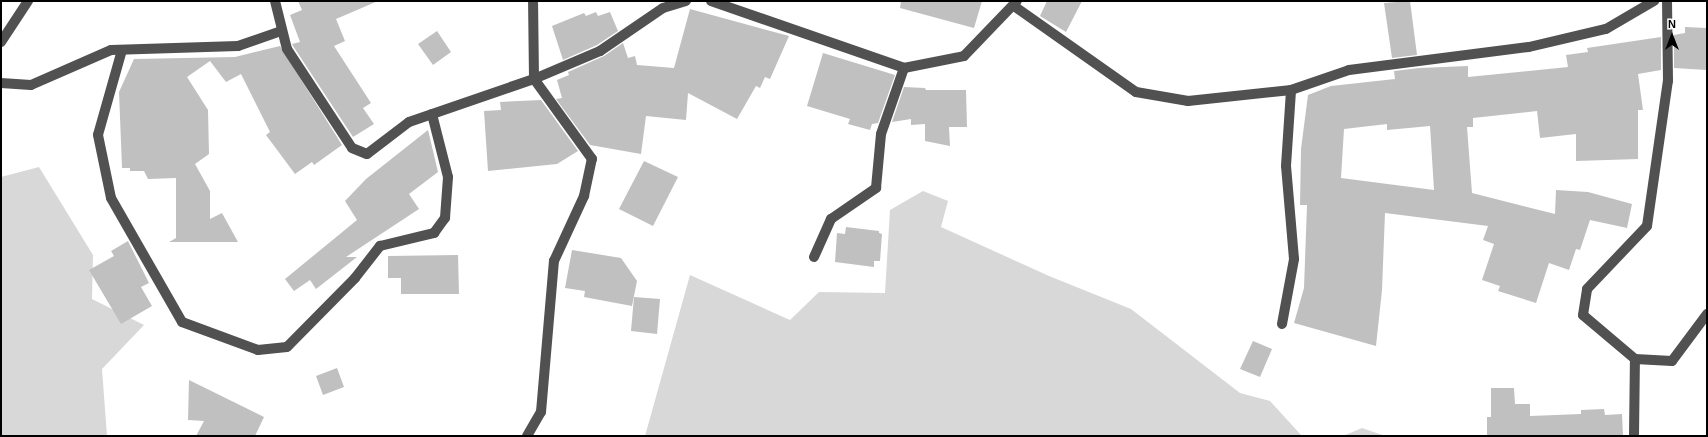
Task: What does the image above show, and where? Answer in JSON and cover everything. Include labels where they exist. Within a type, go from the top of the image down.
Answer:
[{"type":"street","points":[[1,42],[28,1]]},
{"type":"street","points":[[275,1],[281,30],[287,49],[352,148],[367,154],[409,122],[534,79],[600,51],[662,8],[686,1]]},
{"type":"street","points":[[527,436],[541,412],[554,260],[584,196],[592,159],[534,79],[533,1]]},
{"type":"street","points":[[711,1],[904,68],[964,56],[1016,4],[1136,92],[1188,101],[1292,90],[1349,70],[1529,47],[1606,29],[1654,1]]},
{"type":"street","points":[[1667,1],[1668,81],[1647,226],[1587,289],[1583,315],[1634,358],[1672,361],[1707,314]]},
{"type":"street","points":[[1,83],[31,85],[111,50],[238,46],[281,30]]},
{"type":"street","points":[[122,50],[98,135],[110,198],[182,322],[258,350],[287,347],[355,278],[380,246],[434,233],[445,218],[448,177],[432,114]]},
{"type":"street","points":[[814,257],[831,219],[876,188],[881,134],[904,68]]},
{"type":"street","points":[[1282,324],[1294,259],[1286,166],[1292,90]]},
{"type":"street","points":[[1634,358],[1634,436]]},
{"type":"shaded area","points":[[39,167],[93,255],[92,299],[144,325],[102,369],[107,436],[1,436],[1,177]]},
{"type":"shaded area","points":[[923,191],[948,201],[941,227],[1049,276],[1131,309],[1240,393],[1270,401],[1302,436],[645,436],[690,275],[790,320],[819,292],[885,293],[890,210]]},
{"type":"shaded area","points":[[1362,428],[1385,436],[1343,436]]},
{"type":"building","points":[[298,1],[378,1],[336,19],[345,41],[334,46],[371,103],[363,108],[374,124],[353,137],[292,44],[300,42],[290,15],[302,10]]},
{"type":"building","points":[[901,1],[982,1],[974,28],[900,8]]},
{"type":"building","points":[[1047,1],[1082,1],[1066,32],[1040,16]]},
{"type":"building","points":[[1410,1],[1417,55],[1392,58],[1384,3]]},
{"type":"building","points":[[690,9],[789,36],[770,79],[765,77],[760,88],[756,86],[737,119],[688,93],[686,120],[646,116],[641,154],[590,145],[556,99],[562,98],[557,80],[569,75],[568,72],[604,56],[623,43],[628,58],[635,56],[637,65],[674,68]]},
{"type":"building","points":[[596,12],[598,16],[610,12],[618,31],[597,45],[563,60],[552,26],[584,13],[586,16]]},
{"type":"building","points":[[1685,27],[1707,28],[1707,70],[1674,68],[1674,35],[1685,33]]},
{"type":"building","points":[[437,31],[451,52],[433,65],[418,44]]},
{"type":"building","points":[[1661,37],[1661,70],[1638,74],[1643,110],[1638,110],[1638,159],[1576,161],[1576,134],[1540,138],[1537,111],[1473,118],[1473,127],[1467,127],[1472,193],[1555,214],[1556,190],[1588,192],[1632,204],[1627,228],[1590,220],[1580,250],[1576,249],[1569,270],[1549,263],[1536,303],[1498,291],[1500,286],[1482,280],[1494,244],[1483,240],[1488,226],[1385,213],[1382,290],[1376,346],[1294,323],[1304,288],[1307,205],[1300,205],[1301,149],[1308,95],[1331,86],[1395,79],[1394,71],[1419,68],[1468,66],[1468,77],[1568,67],[1566,55],[1588,52],[1587,48]],"holes":[[[1387,124],[1387,130],[1430,126],[1434,190],[1341,178],[1344,129]]]},
{"type":"building","points":[[280,46],[342,145],[314,165],[312,162],[295,174],[266,135],[270,132],[241,74],[226,82],[210,61],[187,77],[208,110],[209,154],[195,164],[210,191],[210,219],[222,213],[238,242],[169,242],[176,238],[176,178],[148,179],[144,171],[130,171],[130,168],[122,168],[119,92],[134,59],[235,57]]},
{"type":"building","points":[[823,53],[895,75],[878,123],[872,124],[870,130],[848,124],[850,119],[807,106]]},
{"type":"building","points":[[904,87],[925,88],[926,90],[966,90],[967,127],[949,127],[950,146],[925,141],[925,124],[911,125],[911,119],[892,122]]},
{"type":"building","points":[[541,100],[578,151],[557,164],[488,171],[484,111],[501,110],[500,102]]},
{"type":"building","points":[[428,130],[438,172],[409,194],[419,209],[346,257],[357,257],[316,289],[310,280],[294,291],[285,279],[357,220],[345,201],[366,179]]},
{"type":"building","points":[[644,161],[678,177],[653,226],[619,209]]},
{"type":"building","points":[[846,227],[879,231],[879,233],[882,234],[880,261],[874,261],[874,267],[835,262],[837,233],[845,234]]},
{"type":"building","points":[[128,241],[149,283],[141,287],[152,306],[121,324],[89,270],[114,256],[111,251]]},
{"type":"building","points":[[572,250],[621,258],[637,281],[632,306],[584,297],[585,291],[565,288]]},
{"type":"building","points":[[458,255],[459,294],[401,294],[401,278],[388,278],[388,256]]},
{"type":"building","points":[[634,297],[660,299],[657,334],[631,331]]},
{"type":"building","points":[[1253,341],[1272,349],[1260,377],[1240,369]]},
{"type":"building","points":[[337,368],[344,387],[323,395],[316,376]]},
{"type":"building","points":[[189,380],[264,417],[255,436],[196,436],[204,421],[188,420]]},
{"type":"building","points":[[1491,388],[1514,388],[1515,404],[1530,404],[1530,416],[1581,414],[1581,410],[1604,409],[1605,415],[1622,414],[1623,436],[1487,436],[1487,417],[1491,417]]}]
